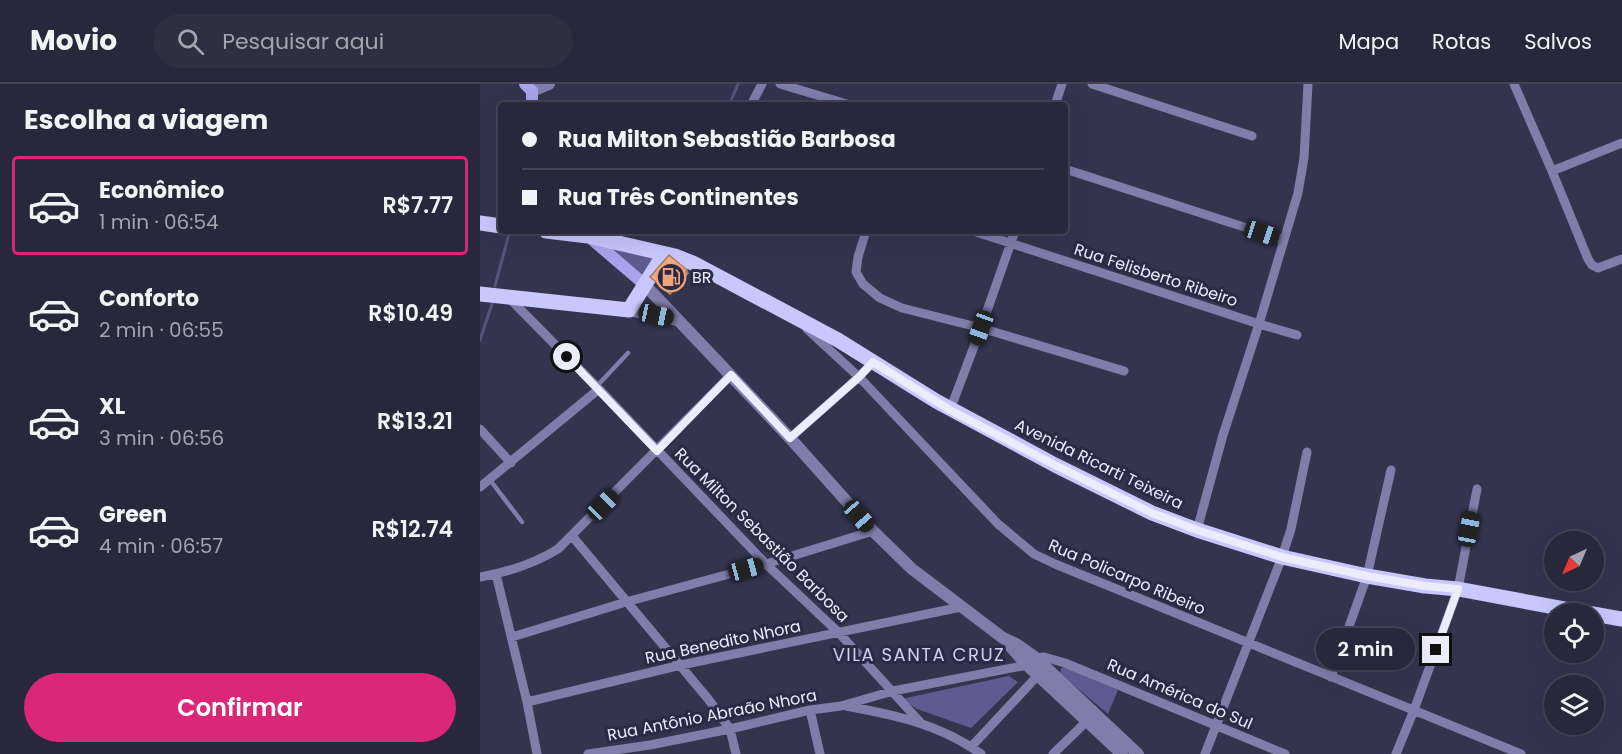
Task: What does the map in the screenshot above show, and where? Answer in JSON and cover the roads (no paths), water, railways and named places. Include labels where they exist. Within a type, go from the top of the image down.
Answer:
[{"type":"main road","points":[[480,223],[498,226]]},
{"type":"main road","points":[[586,234],[644,284]]},
{"type":"main road","name":"Avenida Ricarti Teixeira","points":[[589,234],[675,256],[695,264],[838,340],[950,410],[1152,513],[1282,557],[1367,576],[1458,589],[1544,605]]},
{"type":"main road","points":[[480,294],[629,310],[664,254]]},
{"type":"main road","name":"Avenida Ricarti Teixeira","points":[[1604,616],[1622,619]]},
{"type":"street","points":[[529,88],[549,84]]},
{"type":"street","points":[[753,102],[762,84]]},
{"type":"street","points":[[780,84],[840,102]]},
{"type":"street","points":[[1056,102],[1062,84]]},
{"type":"street","points":[[1092,84],[1252,136]]},
{"type":"street","points":[[1197,530],[1223,435],[1259,324],[1302,176],[1308,84]]},
{"type":"street","points":[[1514,84],[1588,259],[1598,268],[1622,259]]},
{"type":"street","points":[[1552,171],[1622,143]]},
{"type":"street","points":[[1068,170],[1284,240]]},
{"type":"street","points":[[865,234],[856,272],[863,284],[880,298],[902,308],[981,328],[1124,371]]},
{"type":"street","name":"Rua Felisberto Ribeiro","points":[[982,234],[1297,335]]},
{"type":"street","points":[[950,410],[1014,234]]},
{"type":"street","points":[[644,284],[790,438],[873,531],[912,569],[1003,638],[1138,754]]},
{"type":"street","name":"Rua Milton Sebastião Barbosa","points":[[508,297],[766,564],[839,633],[920,722]]},
{"type":"street","points":[[629,310],[678,320]]},
{"type":"street","name":"Rua Policarpo Ribeiro","points":[[794,317],[859,377],[998,524],[1034,554],[1521,754]]},
{"type":"street","points":[[790,438],[873,362]]},
{"type":"street","points":[[480,577],[539,561],[558,549],[731,375]]},
{"type":"street","points":[[480,487],[598,388]]},
{"type":"street","points":[[480,429],[511,463]]},
{"type":"street","points":[[1205,754],[1282,557],[1291,529],[1307,452]]},
{"type":"street","points":[[1331,677],[1367,576],[1391,470]]},
{"type":"street","points":[[1396,754],[1458,589],[1477,489]]},
{"type":"street","points":[[512,637],[873,531]]},
{"type":"street","points":[[572,536],[710,700],[730,729],[736,754]]},
{"type":"street","points":[[496,574],[537,754]]},
{"type":"street","name":"Rua Benedito Nhora","points":[[527,702],[681,665],[961,607]]},
{"type":"street","name":"Rua América do Sul","points":[[1031,662],[1044,657],[1065,663],[1284,754]]},
{"type":"street","points":[[842,706],[893,692],[1031,662]]},
{"type":"street","points":[[971,747],[1042,671],[1065,663]]},
{"type":"street","points":[[1042,671],[1087,721],[1122,754]]},
{"type":"street","points":[[842,706],[920,722],[944,732],[981,754]]},
{"type":"street","name":"Rua Antônio Abraão Nhora","points":[[588,754],[638,747],[810,710],[842,706]]},
{"type":"street","points":[[810,710],[820,754]]},
{"type":"street","points":[[1053,754],[1087,721]]},
{"type":"lane","points":[[598,388],[628,353]]},
{"type":"lane","points":[[490,480],[522,522]]},
{"type":"waterway","points":[[730,102],[738,84]]},
{"type":"waterway","points":[[495,286],[509,234]]},
{"type":"waterway","points":[[480,340],[492,304]]},
{"type":"place","name":"BR","points":[[671,277]]},
{"type":"district","name":"VILA SANTA CRUZ","points":[[919,654]]}]
